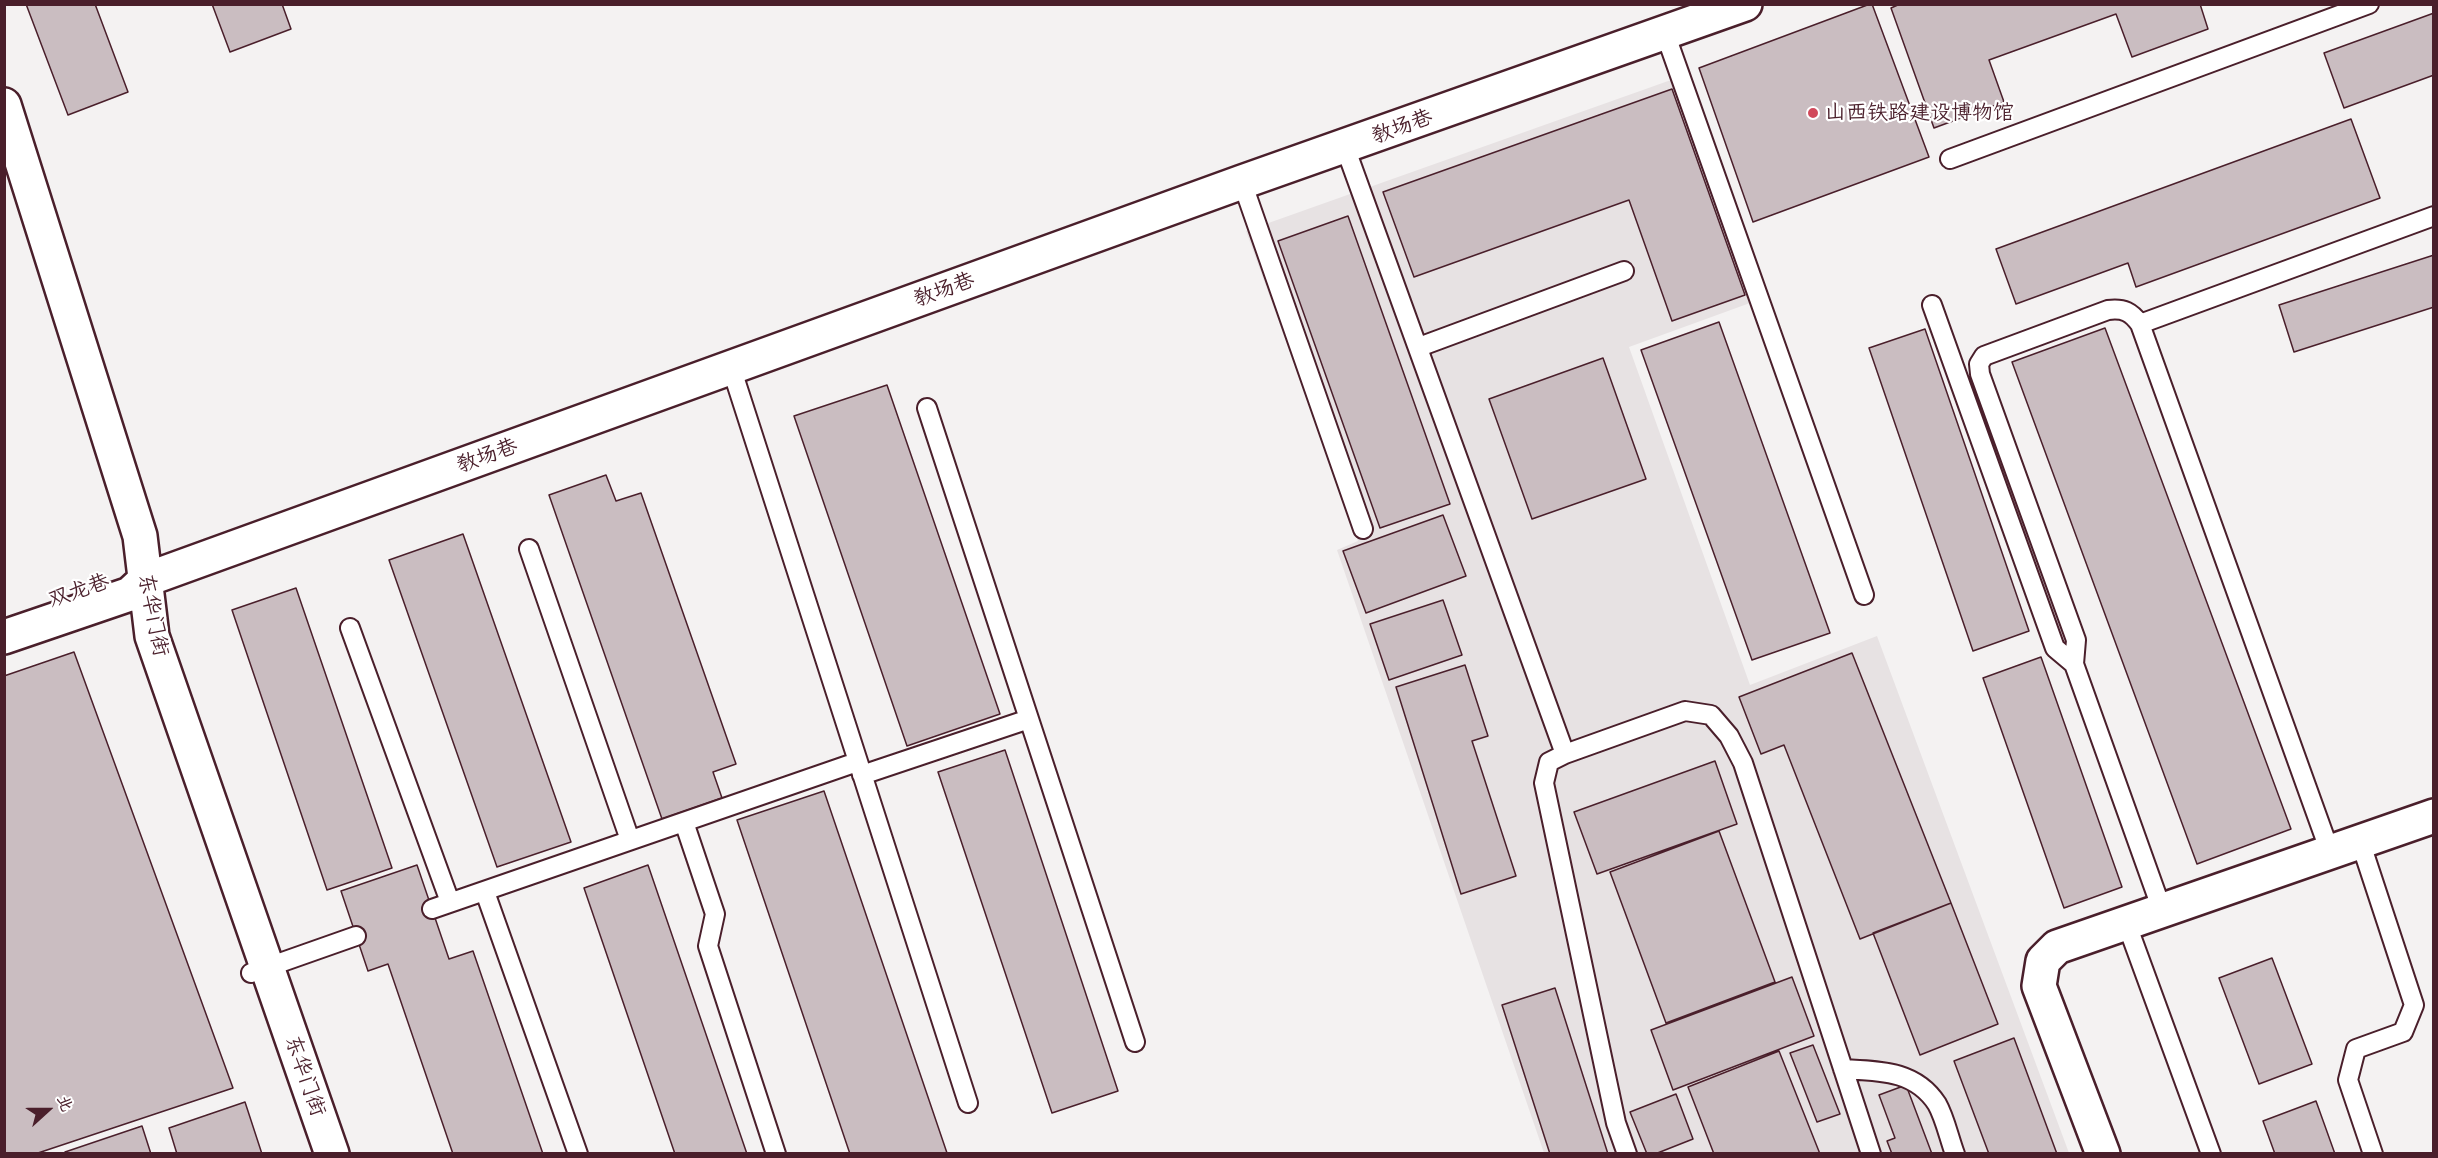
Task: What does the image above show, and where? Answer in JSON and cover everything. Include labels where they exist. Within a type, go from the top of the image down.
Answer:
[{"type":"street","name":"教场巷","points":[[134,583],[1242,182],[1745,4]]},
{"type":"street","name":"东华门街","points":[[4,105],[140,536],[134,583]]},
{"type":"street","name":"东华门街","points":[[4,163],[125,538],[134,583],[259,970],[314,1154]]},
{"type":"street","name":"双龙巷","points":[[4,616],[134,583]]},
{"type":"street","name":"双龙巷","points":[[4,637],[134,583]]},
{"type":"street","points":[[2103,1154],[2040,986],[2043,961],[2057,947],[2433,816]]},
{"type":"street","name":"东华门街","points":[[259,970],[332,1154]]},
{"type":"lane","points":[[1950,159],[2369,4]]},
{"type":"lane","points":[[1665,33],[1864,595]]},
{"type":"lane","points":[[1345,147],[1565,754]]},
{"type":"lane","points":[[1242,182],[1363,529]]},
{"type":"lane","points":[[2140,324],[2433,216]]},
{"type":"lane","points":[[1419,347],[1624,272]]},
{"type":"lane","points":[[1932,305],[2055,648],[2074,664]]},
{"type":"lane","points":[[2162,910],[2074,664],[2076,640],[1980,374],[1979,364],[1984,356],[2108,309],[2119,308],[2131,313],[2140,324],[2345,847],[2414,1005],[2403,1032],[2356,1049],[2348,1080],[2373,1154]]},
{"type":"lane","points":[[730,367],[968,1103]]},
{"type":"lane","points":[[927,408],[1135,1042]]},
{"type":"lane","points":[[529,549],[630,840]]},
{"type":"lane","points":[[350,628],[450,902]]},
{"type":"lane","points":[[1627,1154],[1616,1123],[1544,783],[1549,762],[1565,754],[1685,711],[1711,716],[1729,736],[1743,764],[1872,1154]]},
{"type":"lane","points":[[432,909],[684,822],[1029,719]]},
{"type":"lane","points":[[684,822],[715,914],[708,946],[776,1154]]},
{"type":"lane","points":[[485,892],[578,1154]]},
{"type":"lane","points":[[2126,922],[2211,1154]]},
{"type":"lane","points":[[259,970],[356,936]]},
{"type":"lane","points":[[1844,1069],[1889,1071],[1915,1081],[1937,1104],[1955,1154]]},
{"type":"shaded area","points":[[1671,80],[1750,303],[1629,347],[1750,685],[1877,636],[2069,1153],[1544,1153],[1337,550],[1358,541],[1246,231]]},
{"type":"building","points":[[26,4],[95,4],[128,92],[68,115]]},
{"type":"building","points":[[212,4],[282,4],[291,29],[230,52]]},
{"type":"building","name":"山西铁路建设博物馆","points":[[1872,4],[1929,157],[1753,222],[1699,68]]},
{"type":"building","points":[[1900,4],[2200,4],[2208,29],[2132,57],[2116,14],[1989,60],[2004,102],[1934,128],[1891,8]]},
{"type":"building","points":[[2434,13],[2434,75],[2344,108],[2324,53]]},
{"type":"building","points":[[1672,89],[1745,295],[1672,321],[1629,200],[1414,277],[1383,192]]},
{"type":"building","points":[[2351,119],[2380,198],[2136,287],[2128,263],[2016,304],[1996,249]]},
{"type":"building","points":[[1348,216],[1450,504],[1380,528],[1278,241]]},
{"type":"building","points":[[2434,255],[2434,307],[2294,352],[2279,305]]},
{"type":"building","points":[[1719,322],[1830,633],[1752,660],[1641,350]]},
{"type":"building","points":[[2105,328],[2291,829],[2197,864],[2012,362]]},
{"type":"building","points":[[1925,329],[2029,631],[1973,651],[1869,348]]},
{"type":"building","points":[[1603,358],[1646,479],[1532,519],[1489,399]]},
{"type":"building","points":[[887,385],[1000,714],[907,746],[794,416]]},
{"type":"building","points":[[606,475],[616,501],[641,493],[736,764],[713,772],[722,798],[662,819],[549,495]]},
{"type":"building","points":[[1443,515],[1466,576],[1366,613],[1343,551]]},
{"type":"building","points":[[463,534],[571,842],[497,867],[389,560]]},
{"type":"building","points":[[296,588],[392,868],[327,890],[232,610]]},
{"type":"building","points":[[1443,600],[1462,655],[1389,680],[1370,624]]},
{"type":"building","points":[[74,652],[233,1088],[35,1154],[4,1154],[4,676]]},
{"type":"building","points":[[1852,653],[1951,903],[1860,939],[1784,745],[1761,754],[1739,697]]},
{"type":"building","points":[[2041,657],[2122,887],[2064,908],[1983,678]]},
{"type":"building","points":[[1465,665],[1488,736],[1472,741],[1516,876],[1461,894],[1396,687]]},
{"type":"building","points":[[1005,750],[1118,1091],[1052,1113],[938,772]]},
{"type":"building","points":[[1715,761],[1737,824],[1597,874],[1574,812]]},
{"type":"building","points":[[824,791],[947,1153],[945,1154],[850,1154],[737,820]]},
{"type":"building","points":[[1719,831],[1775,982],[1666,1023],[1610,872]]},
{"type":"building","points":[[417,865],[449,959],[473,951],[543,1154],[453,1154],[388,964],[368,971],[341,891]]},
{"type":"building","points":[[648,865],[747,1154],[675,1154],[584,888]]},
{"type":"building","points":[[1951,903],[1998,1024],[1920,1055],[1873,933]]},
{"type":"building","points":[[2272,958],[2312,1064],[2259,1084],[2219,978]]},
{"type":"building","points":[[1792,977],[1814,1036],[1673,1090],[1651,1030]]},
{"type":"building","points":[[1555,988],[1608,1154],[1550,1154],[1502,1005]]},
{"type":"building","points":[[2014,1038],[2057,1154],[1989,1154],[1954,1061]]},
{"type":"building","points":[[1813,1045],[1840,1114],[1817,1122],[1790,1053]]},
{"type":"building","points":[[1779,1051],[1820,1154],[1714,1154],[1688,1087]]},
{"type":"building","points":[[1906,1085],[1932,1154],[1892,1154],[1887,1141],[1895,1138],[1879,1095]]},
{"type":"building","points":[[1676,1094],[1693,1139],[1655,1154],[1647,1154],[1630,1112]]},
{"type":"building","points":[[2316,1101],[2335,1154],[2275,1154],[2263,1121]]},
{"type":"building","points":[[245,1102],[262,1154],[177,1154],[169,1128]]},
{"type":"building","points":[[142,1126],[151,1154],[65,1154],[65,1152]]},
{"type":"place","name":"山西铁路建设博物馆","points":[[1813,113]]}]
